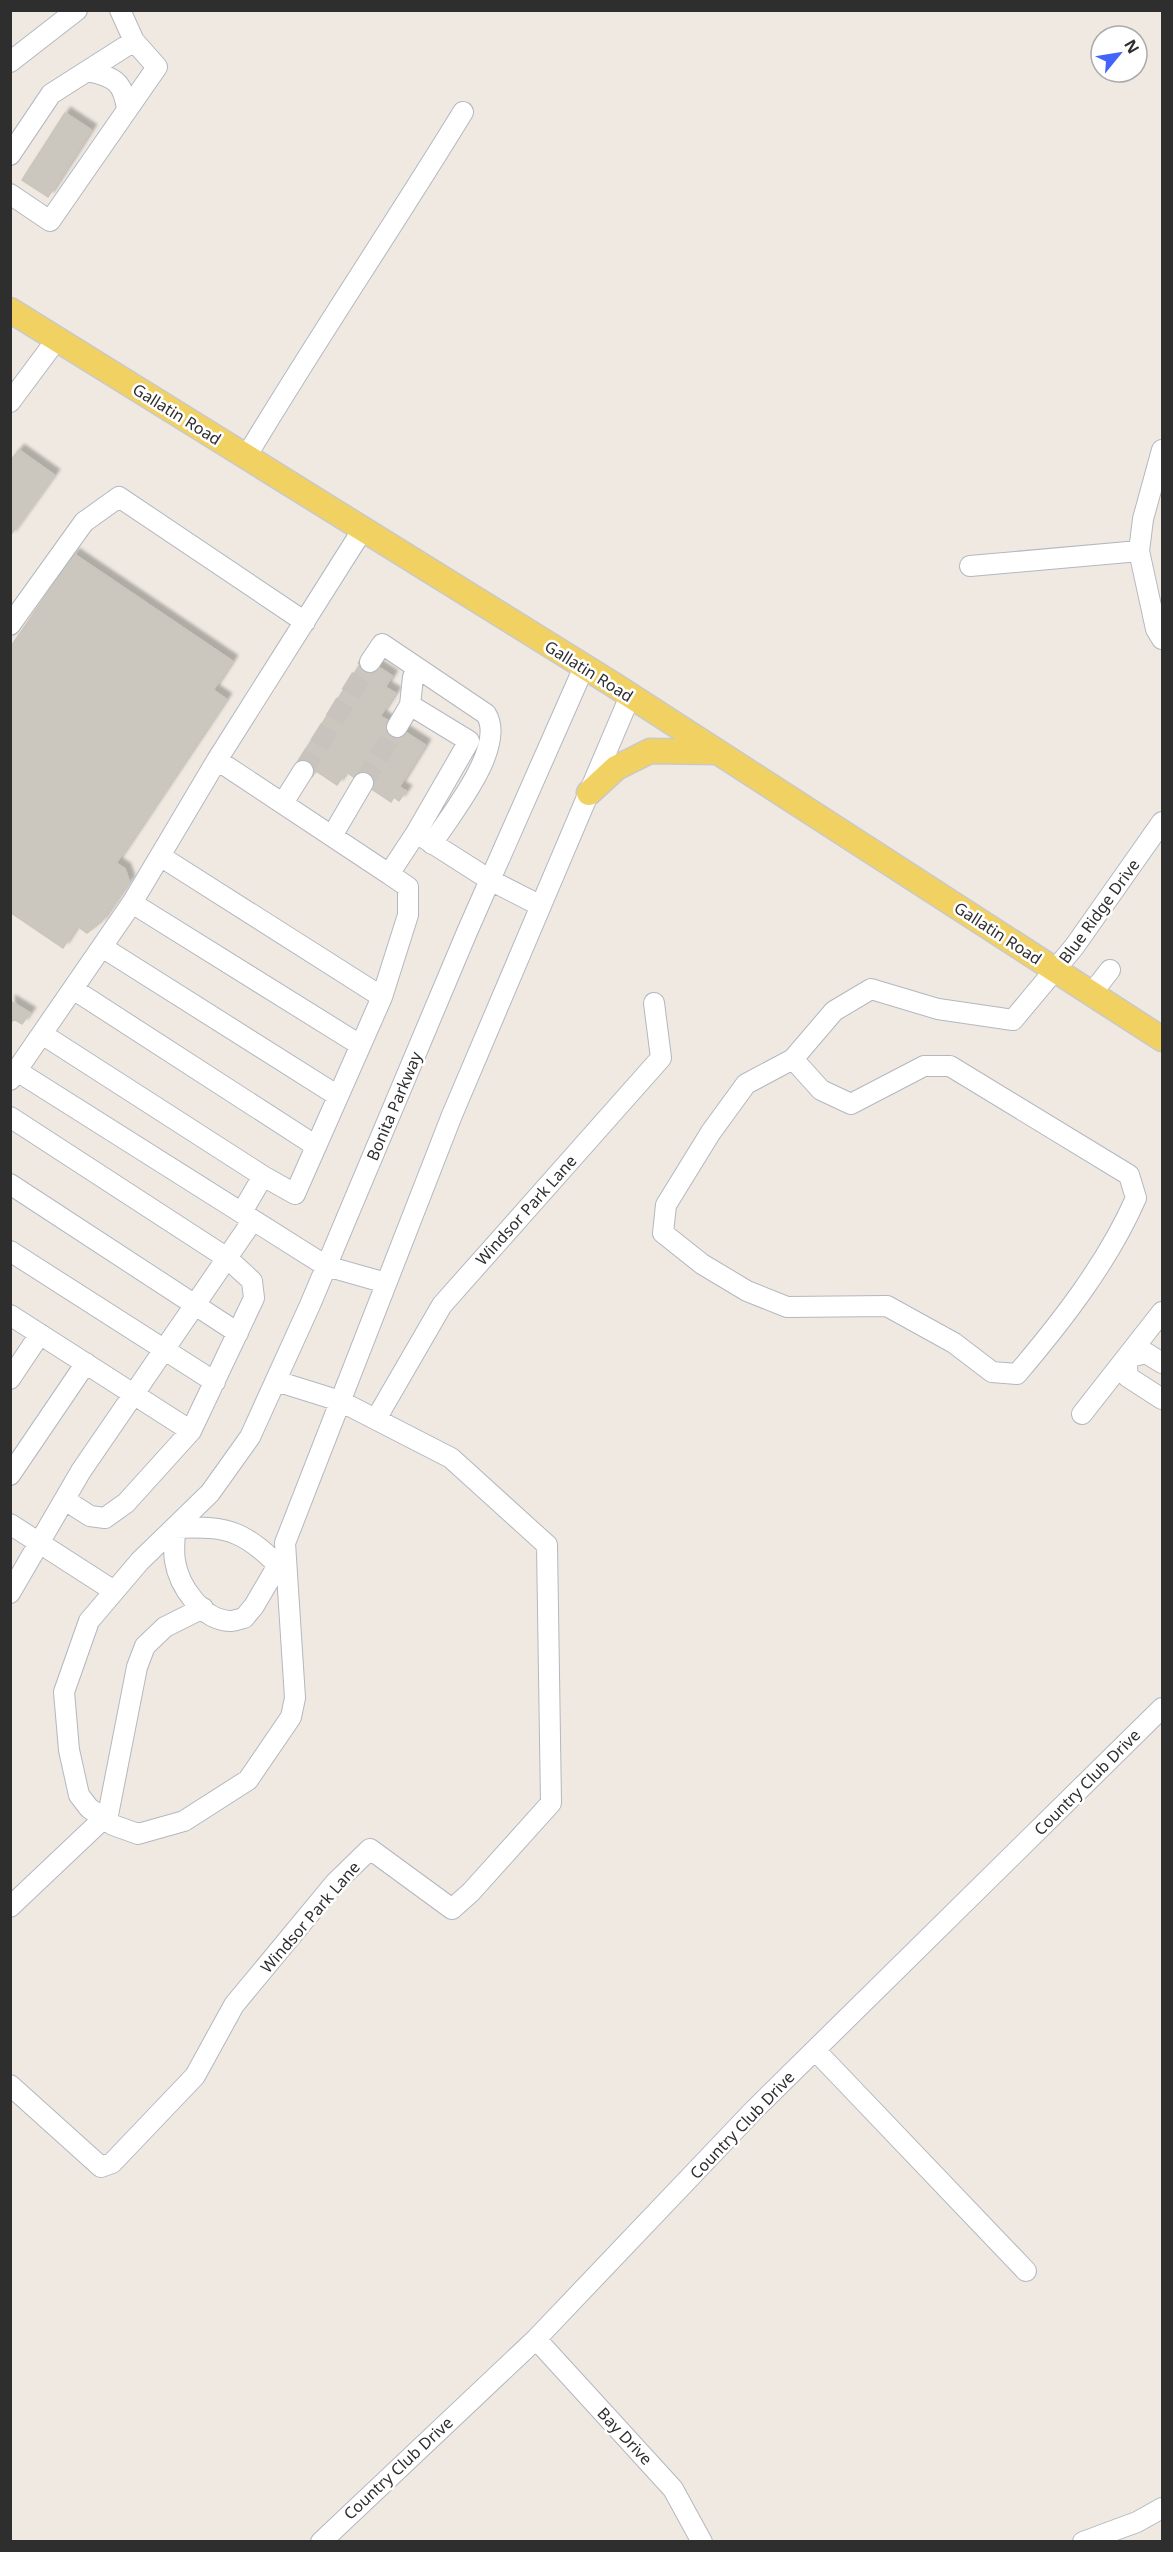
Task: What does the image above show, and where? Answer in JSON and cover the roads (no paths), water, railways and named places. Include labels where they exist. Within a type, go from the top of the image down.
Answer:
[{"type":"main road","name":"Gallatin Road","points":[[10,310],[630,696],[1162,1039]]},
{"type":"main road","points":[[589,793],[616,768],[650,751],[716,752]]},
{"type":"street","points":[[10,62],[77,10]]},
{"type":"street","points":[[10,194],[50,221],[157,67],[134,41],[120,10]]},
{"type":"street","points":[[10,155],[51,94],[134,41]]},
{"type":"street","points":[[88,72],[109,76],[124,90],[127,109]]},
{"type":"street","points":[[246,457],[333,315],[390,231],[463,112]]},
{"type":"street","points":[[10,402],[57,339]]},
{"type":"street","points":[[1162,450],[1143,519],[1139,551],[1156,628],[1162,639]]},
{"type":"street","points":[[10,625],[84,522],[119,497],[305,622]]},
{"type":"street","points":[[363,529],[218,760],[132,903],[14,1075],[327,1266],[386,1283]]},
{"type":"street","points":[[970,566],[1139,551]]},
{"type":"street","points":[[370,662],[382,644],[411,670],[486,714],[492,732],[484,762],[424,838],[389,874]]},
{"type":"street","name":"Bonita Parkway","points":[[584,667],[490,880],[327,1266],[250,1437],[210,1493],[140,1561],[88,1621],[64,1692],[69,1750],[79,1795],[89,1808],[105,1819],[138,1834],[184,1821],[248,1780],[291,1717],[295,1698],[282,1569],[285,1543],[452,1115],[630,696]]},
{"type":"street","points":[[397,727],[410,705],[411,670]]},
{"type":"street","points":[[410,705],[470,741],[424,838]]},
{"type":"street","points":[[42,1034],[263,1176],[295,1194],[382,997],[408,915],[408,887],[218,760]]},
{"type":"street","points":[[283,803],[303,771]]},
{"type":"street","points":[[332,836],[363,783]]},
{"type":"street","name":"Blue Ridge Drive","points":[[794,1059],[834,1011],[871,989],[938,1009],[1013,1020],[1056,970],[1162,822]]},
{"type":"street","points":[[424,838],[490,880],[541,906]]},
{"type":"street","points":[[160,856],[382,997]]},
{"type":"street","points":[[132,903],[360,1046]]},
{"type":"street","points":[[102,947],[338,1096]]},
{"type":"street","points":[[1092,993],[1110,970]]},
{"type":"street","points":[[73,989],[316,1146]]},
{"type":"street","name":"Windsor Park Lane","points":[[376,1419],[442,1305],[661,1058],[654,1003]]},
{"type":"street","points":[[794,1059],[821,1089],[851,1104],[924,1066],[950,1066],[1129,1175],[1137,1198],[1121,1233],[1045,1341],[1017,1374],[992,1372],[954,1343],[887,1306],[787,1307],[747,1291],[702,1264],[663,1233],[666,1205],[711,1132],[746,1084],[794,1059]]},
{"type":"street","points":[[10,1117],[227,1258],[252,1281],[254,1298],[192,1431],[126,1503],[105,1518],[90,1516],[65,1500]]},
{"type":"street","points":[[10,1593],[81,1471],[227,1258],[263,1176]]},
{"type":"street","points":[[10,1184],[238,1333]]},
{"type":"street","points":[[10,1251],[215,1382]]},
{"type":"street","points":[[1082,1414],[1162,1312]]},
{"type":"street","points":[[10,1315],[192,1431]]},
{"type":"street","points":[[10,1379],[40,1334]]},
{"type":"street","points":[[1126,1358],[1146,1353],[1162,1363]]},
{"type":"street","points":[[1126,1358],[1128,1377],[1162,1399]]},
{"type":"street","points":[[10,1475],[86,1363]]},
{"type":"street","name":"Windsor Park Lane","points":[[10,2085],[101,2167],[112,2163],[195,2076],[234,2005],[335,1883],[370,1849],[452,1910],[551,1803],[547,1545],[451,1458],[340,1401],[276,1381]]},
{"type":"street","points":[[10,1524],[114,1592]]},
{"type":"street","points":[[208,1526],[236,1533],[259,1546],[282,1569],[244,1618],[228,1621],[208,1613],[190,1597],[180,1579],[175,1561],[175,1527],[208,1526]]},
{"type":"street","points":[[13,1899],[105,1819],[137,1667],[145,1646],[165,1627],[203,1608]]},
{"type":"street","name":"Country Club Drive","points":[[321,2541],[536,2339],[755,2109],[1162,1707]]},
{"type":"street","points":[[815,2050],[1026,2271]]},
{"type":"street","name":"Bay Drive","points":[[536,2339],[673,2489],[702,2541]]},
{"type":"street","points":[[1083,2541],[1137,2522],[1162,2508]]},
{"type":"tunnel","points":[[303,771],[370,662]]},
{"type":"tunnel","points":[[363,783],[397,727]]}]
